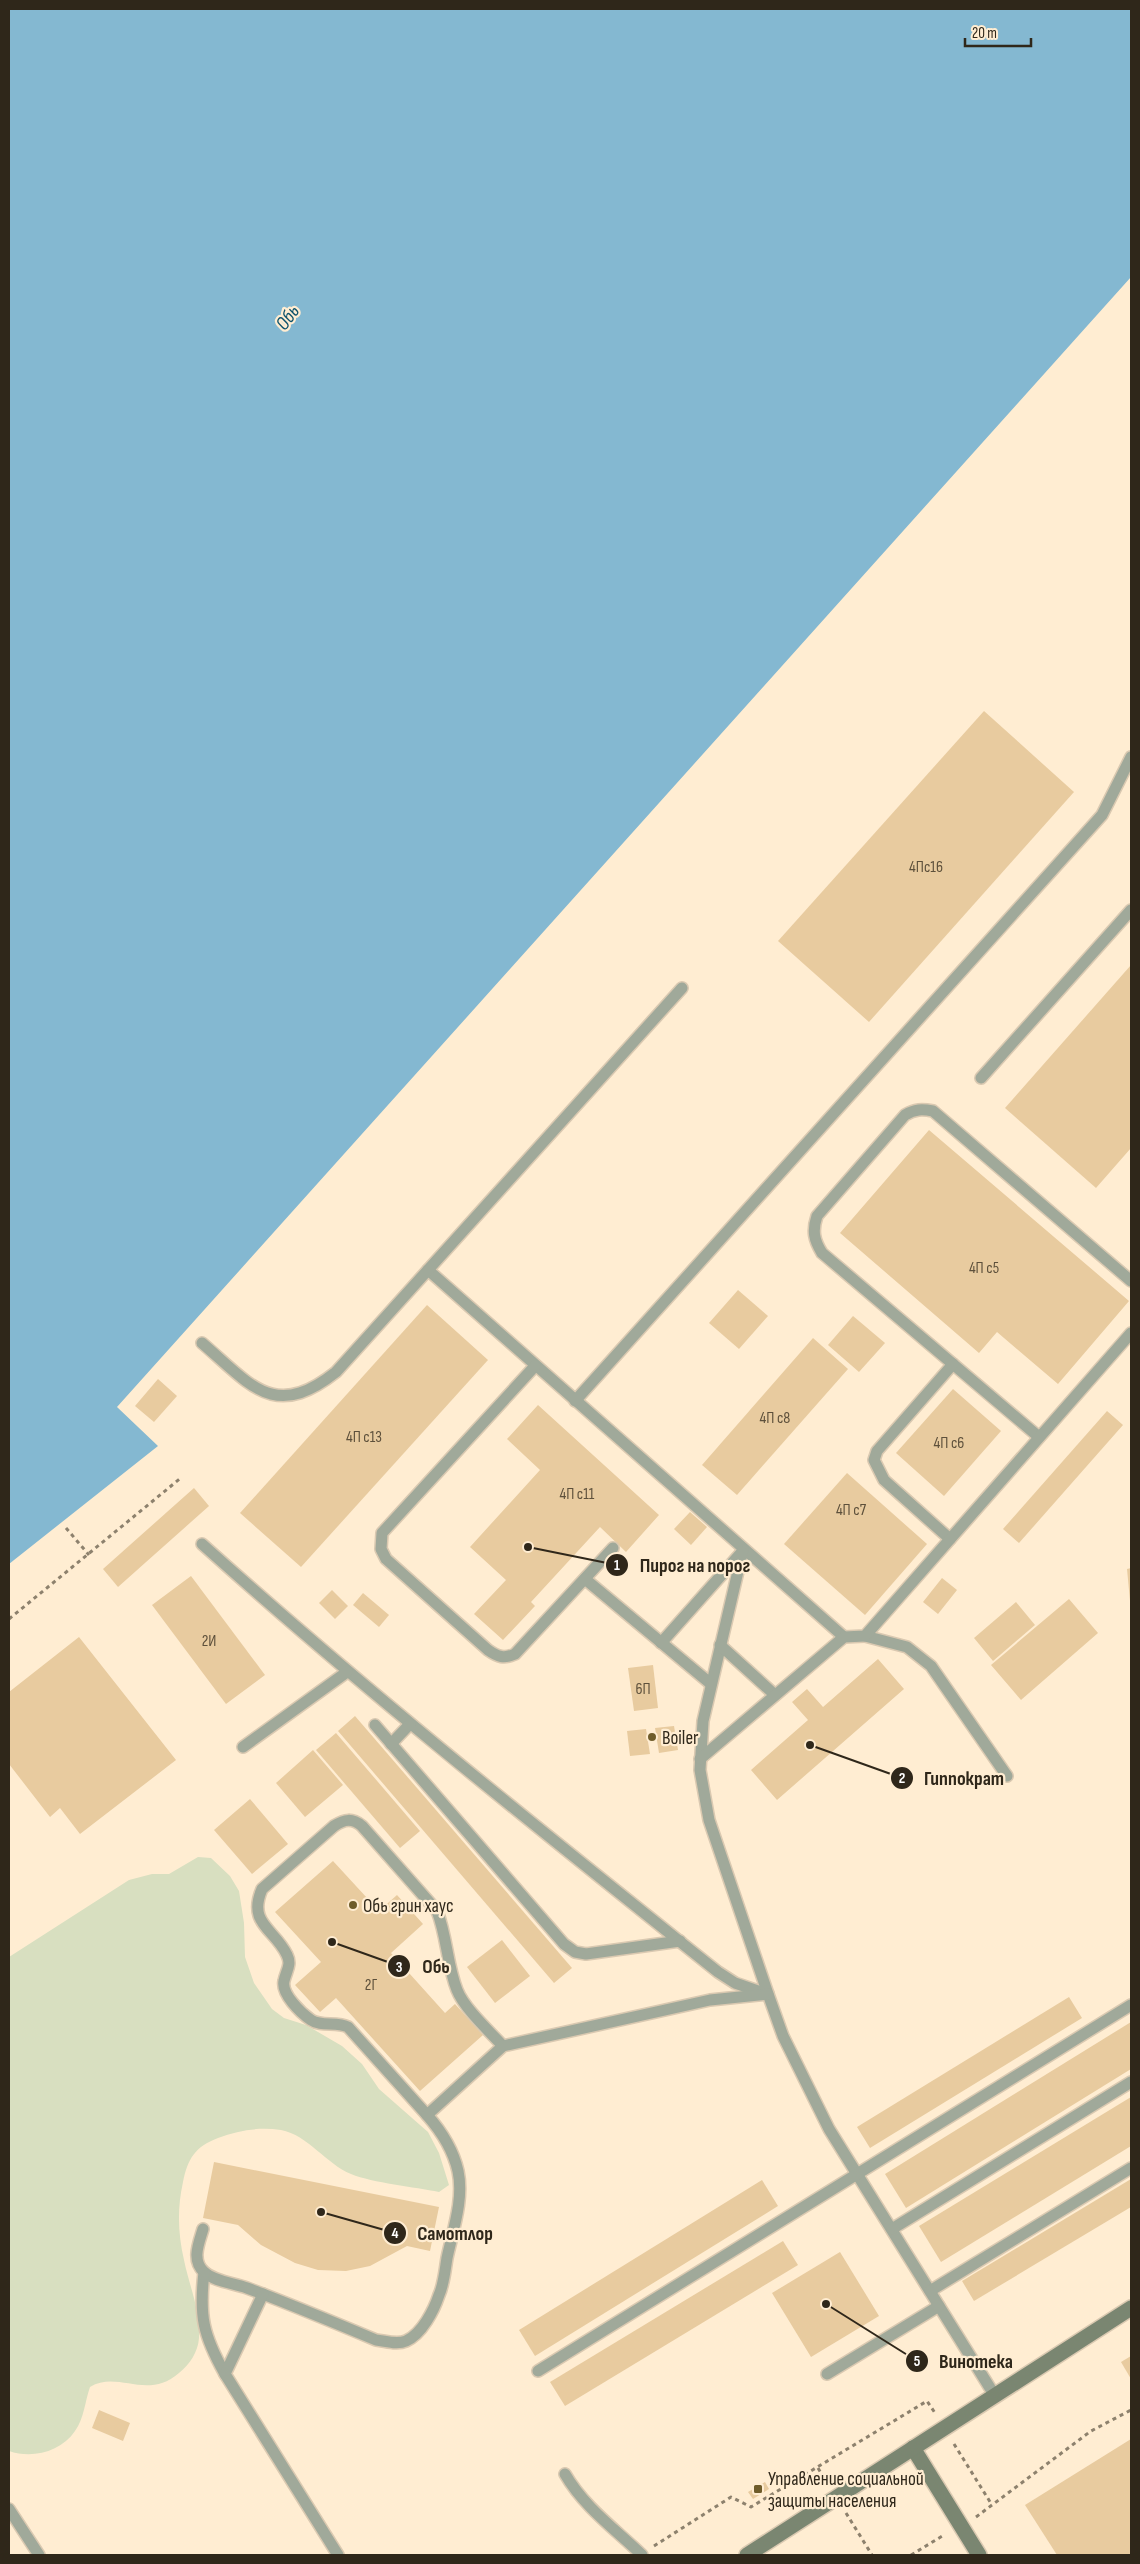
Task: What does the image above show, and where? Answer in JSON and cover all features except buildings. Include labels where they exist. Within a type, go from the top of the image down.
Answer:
[{"type":"main road","points":[[747,2555],[1131,2308]]},
{"type":"main road","points":[[913,2448],[978,2555]]},
{"type":"lane","points":[[575,1401],[1102,815],[1131,757]]},
{"type":"lane","points":[[981,1078],[1131,910]]},
{"type":"lane","points":[[202,1343],[255,1388],[268,1394],[285,1396],[302,1393],[319,1385],[336,1372],[682,988]]},
{"type":"lane","points":[[1039,1438],[822,1253],[814,1241],[813,1227],[817,1216],[905,1114],[914,1110],[933,1111],[1131,1282]]},
{"type":"lane","points":[[428,1270],[743,1550],[844,1637]]},
{"type":"lane","points":[[865,1636],[1131,1333]]},
{"type":"lane","points":[[950,1539],[884,1480],[874,1460],[877,1451],[953,1364]]},
{"type":"lane","points":[[535,1366],[382,1534],[380,1549],[386,1559],[488,1650],[496,1656],[506,1658],[515,1654],[613,1548]]},
{"type":"lane","points":[[202,1544],[347,1672],[718,1972],[735,1983],[768,1994]]},
{"type":"lane","points":[[661,1643],[743,1550]]},
{"type":"lane","points":[[743,1550],[703,1721],[700,1759],[709,1820],[783,2036],[806,2086],[857,2173],[995,2396]]},
{"type":"lane","points":[[585,1579],[711,1684]]},
{"type":"lane","points":[[700,1759],[844,1637],[865,1636],[907,1647],[931,1666],[1007,1776]]},
{"type":"lane","points":[[720,1645],[775,1695]]},
{"type":"lane","points":[[243,1747],[347,1672]]},
{"type":"lane","points":[[391,1744],[410,1724]]},
{"type":"lane","points":[[374,1725],[564,1944],[576,1952],[586,1954],[680,1941]]},
{"type":"lane","points":[[203,2229],[197,2250],[197,2262],[204,2272],[214,2278],[263,2294],[376,2340],[394,2343],[406,2341],[416,2334],[440,2294],[460,2195],[458,2172],[453,2155],[440,2129],[348,2027],[343,2024],[310,2020],[288,1996],[284,1988],[284,1981],[289,1968],[289,1957],[260,1922],[258,1899],[262,1889],[334,1826],[344,1820],[354,1820],[362,1826],[436,1911],[442,1924],[456,1990],[503,2046]]},
{"type":"lane","points":[[427,2115],[503,2046],[710,2000],[768,1994]]},
{"type":"lane","points":[[538,2371],[1131,2005]]},
{"type":"lane","points":[[892,2229],[1131,2082]]},
{"type":"lane","points":[[930,2291],[1131,2168]]},
{"type":"lane","points":[[204,2272],[200,2304],[205,2331],[211,2349],[338,2555]]},
{"type":"lane","points":[[225,2374],[263,2294]]},
{"type":"lane","points":[[827,2374],[939,2306]]},
{"type":"lane","points":[[565,2474],[573,2487],[592,2509],[641,2555]]},
{"type":"lane","points":[[9,2509],[39,2555]]},
{"type":"path","points":[[9,1619],[182,1477]]},
{"type":"path","points":[[66,1528],[89,1555]]},
{"type":"path","points":[[641,2555],[731,2497],[751,2507],[926,2401],[945,2428],[992,2505]]},
{"type":"path","points":[[988,2509],[1091,2431],[1131,2410]]},
{"type":"path","points":[[847,2516],[872,2555]]},
{"type":"path","points":[[911,2555],[928,2545]]},
{"type":"green space","points":[[198,1857],[211,1858],[230,1876],[239,1891],[244,1923],[245,1957],[254,1983],[272,2009],[284,2018],[306,2025],[342,2046],[362,2064],[379,2089],[428,2132],[439,2153],[449,2185],[439,2192],[360,2177],[333,2164],[300,2138],[281,2130],[257,2129],[241,2131],[210,2141],[194,2154],[187,2166],[179,2212],[182,2250],[199,2328],[197,2348],[193,2357],[179,2373],[167,2381],[156,2385],[111,2382],[90,2387],[78,2426],[62,2444],[54,2449],[36,2454],[9,2451],[9,1957],[129,1880],[152,1874],[169,1874]]},
{"type":"water","name":"Обь","points":[[9,9],[1131,9],[1131,277],[117,1407],[158,1446],[9,1564]]},
{"type":"place","name":"Пирог на порог","points":[[528,1547]]},
{"type":"place","name":"Boiler","points":[[652,1737]]},
{"type":"place","name":"Гиппократ","points":[[810,1745]]},
{"type":"place","name":"Обь грин хаус","points":[[353,1905]]},
{"type":"place","name":"Обь","points":[[332,1942]]},
{"type":"place","name":"Самотлор","points":[[321,2212]]},
{"type":"place","name":"Винотека","points":[[826,2304]]},
{"type":"place","name":"Управление социальной защиты населения","points":[[758,2489]]}]
